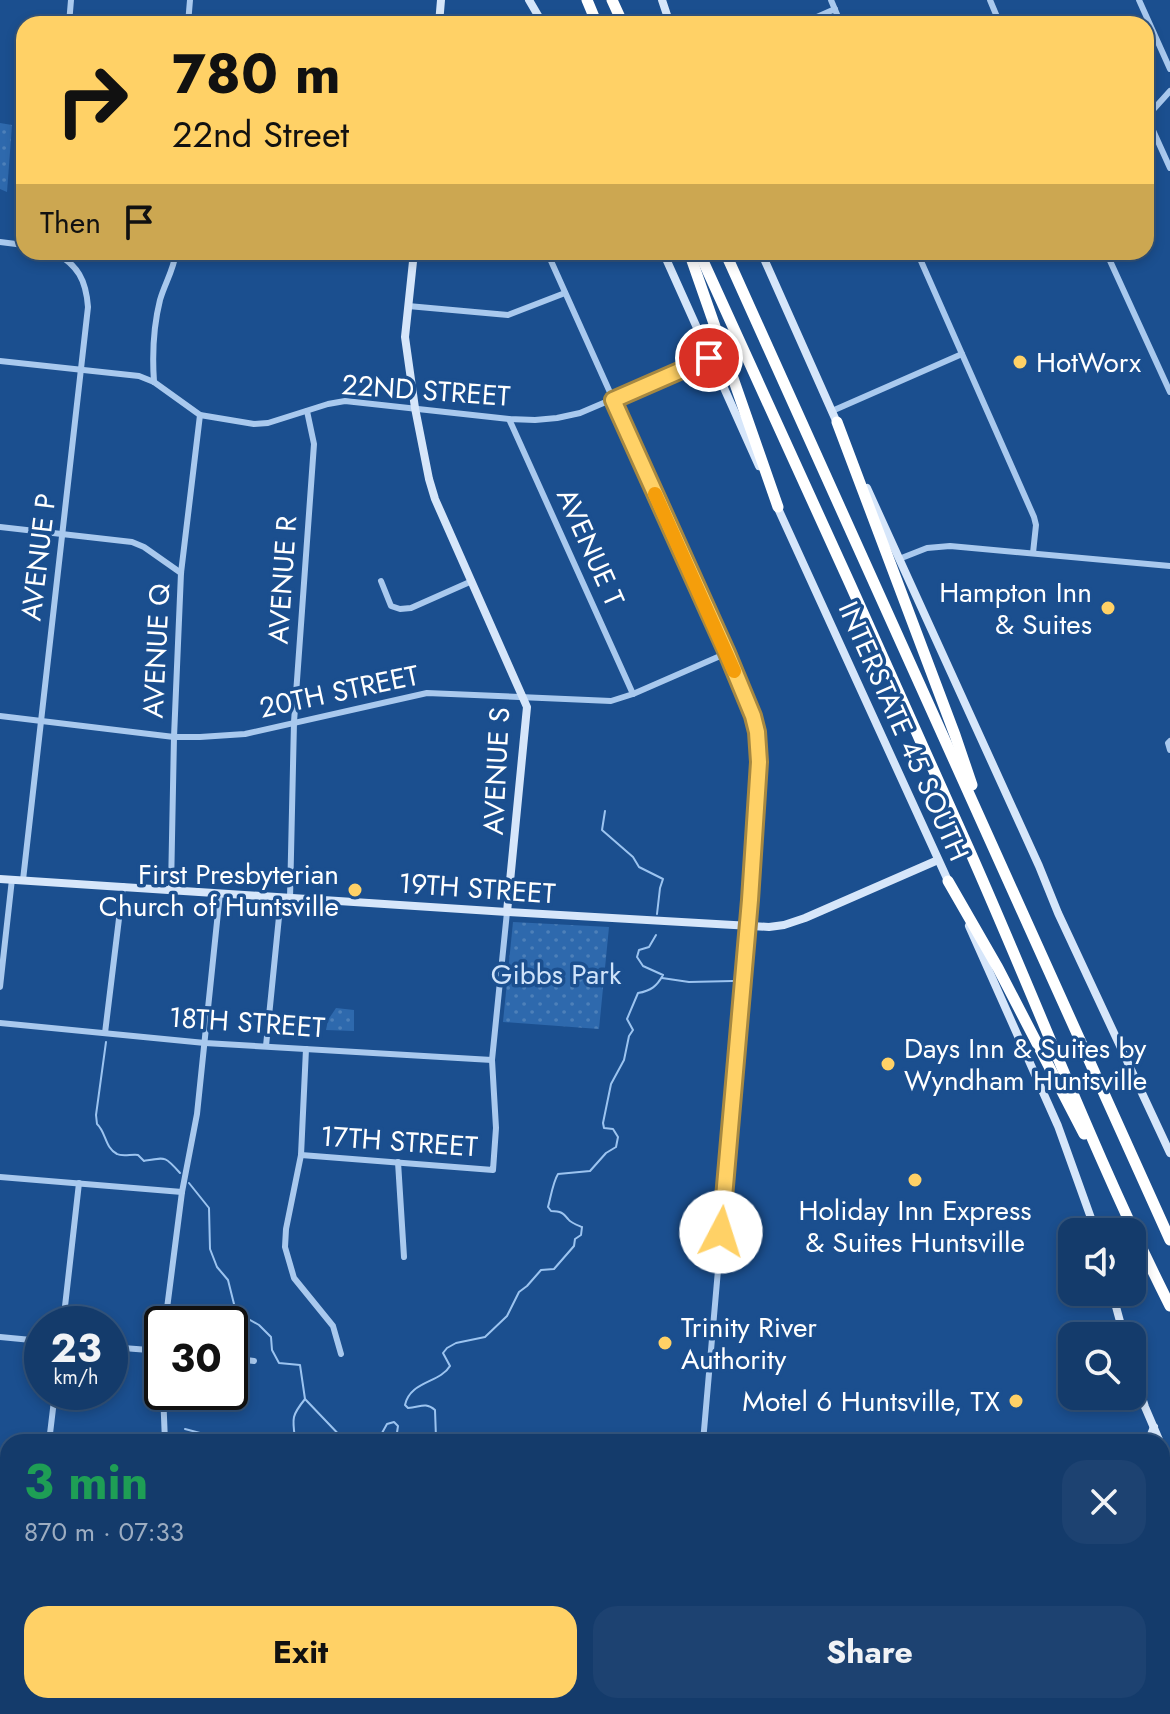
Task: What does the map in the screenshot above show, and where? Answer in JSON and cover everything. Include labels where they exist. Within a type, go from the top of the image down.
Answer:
[{"type":"highway","points":[[692,260],[778,507]]},
{"type":"highway","points":[[703,260],[969,849],[1128,1218]]},
{"type":"highway","points":[[729,260],[1170,1240]]},
{"type":"highway","points":[[835,417],[955,735],[992,846]]},
{"type":"highway","points":[[948,881],[998,968],[1126,1218]]},
{"type":"highway","points":[[1146,1257],[1170,1306]]},
{"type":"main road","name":"AVENUE S","points":[[413,260],[405,337],[429,479],[527,707],[507,912]]},
{"type":"main road","name":"INTERSTATE 45 SOUTH","points":[[666,260],[1058,1126],[1091,1218]]},
{"type":"main road","points":[[767,260],[1058,913],[1170,1153]]},
{"type":"main road","name":"19TH STREET","points":[[0,879],[769,927],[796,921],[938,860]]},
{"type":"main road","points":[[1146,1409],[1157,1434]]},
{"type":"main road","points":[[1151,1434],[1154,1427]]},
{"type":"street","points":[[831,0],[838,16]]},
{"type":"street","points":[[819,16],[835,9]]},
{"type":"street","points":[[1154,33],[1170,69]]},
{"type":"street","points":[[1154,109],[1170,91]]},
{"type":"street","points":[[1154,133],[1170,168]]},
{"type":"street","name":"AVENUE P","points":[[23,880],[88,307],[87,291],[81,276],[68,260]]},
{"type":"street","points":[[154,382],[152,345],[156,317],[175,260]]},
{"type":"street","points":[[551,260],[727,653],[753,716],[758,746],[748,926],[704,1434]]},
{"type":"street","points":[[921,260],[1034,517],[1033,553]]},
{"type":"street","points":[[1110,260],[1170,392]]},
{"type":"street","points":[[408,306],[498,316],[565,293]]},
{"type":"street","points":[[835,417],[962,354]]},
{"type":"street","name":"22ND STREET","points":[[0,361],[139,376],[154,382],[200,415],[254,424],[268,423],[345,401],[509,419],[557,418],[613,400],[709,358]]},
{"type":"street","name":"AVENUE R","points":[[266,1046],[286,898],[294,722],[314,444],[307,411]]},
{"type":"street","name":"AVENUE Q","points":[[171,889],[181,573],[200,415]]},
{"type":"street","name":"AVENUE T","points":[[509,419],[633,694]]},
{"type":"street","points":[[0,527],[132,542],[181,573]]},
{"type":"street","points":[[899,559],[939,546],[1170,566]]},
{"type":"street","points":[[381,581],[391,606],[400,609],[411,608],[472,581]]},
{"type":"street","name":"20TH STREET","points":[[0,716],[174,737],[229,736],[427,693],[611,701],[727,653]]},
{"type":"street","points":[[1170,741],[1170,750]]},
{"type":"street","points":[[0,987],[12,879]]},
{"type":"street","points":[[105,1033],[123,886]]},
{"type":"street","points":[[167,1306],[182,1192],[197,1114],[220,893]]},
{"type":"street","name":"AVENUE S","points":[[493,1170],[496,1128],[492,1060],[507,912]]},
{"type":"street","name":"18TH STREET","points":[[0,1023],[205,1043],[492,1060]]},
{"type":"street","points":[[306,1049],[301,1155],[285,1247],[294,1278],[333,1326],[341,1354]]},
{"type":"street","name":"17TH STREET","points":[[301,1155],[493,1170]]},
{"type":"street","points":[[398,1162],[404,1257]]},
{"type":"street","points":[[0,1177],[182,1192]]},
{"type":"street","points":[[65,1306],[79,1183]]},
{"type":"street","points":[[0,1337],[24,1339]]},
{"type":"street","points":[[248,1360],[254,1361]]},
{"type":"street","points":[[50,1434],[53,1410]]},
{"type":"street","points":[[164,1410],[165,1434]]},
{"type":"green space","points":[[0,123],[12,125],[7,192],[0,189]]},
{"type":"green space","name":"Gibbs Park","points":[[513,922],[609,927],[599,1029],[503,1022]]},
{"type":"green space","points":[[336,1008],[354,1010],[354,1031],[326,1030]]},
{"type":"waterway","points":[[605,811],[602,830],[633,857],[639,867],[663,879],[657,914]]},
{"type":"waterway","points":[[436,1434],[435,1410],[425,1405],[408,1408],[405,1405],[408,1397],[450,1366],[443,1353],[447,1348],[485,1337],[507,1316],[519,1292],[541,1270],[554,1269],[581,1235],[582,1227],[548,1207],[552,1189],[558,1174],[590,1171],[616,1147],[618,1137],[613,1129],[604,1128],[603,1123],[611,1084],[624,1060],[633,1030],[627,1019],[638,993],[653,987],[663,975],[643,966],[637,957],[639,950],[649,947],[656,935]]},
{"type":"waterway","points":[[662,978],[689,982],[733,981]]},
{"type":"waterway","points":[[106,1042],[96,1115],[97,1124],[108,1144],[119,1155],[138,1155],[144,1161],[165,1159],[180,1173]]},
{"type":"waterway","points":[[189,1183],[209,1208],[210,1249],[217,1267],[228,1280],[236,1312],[259,1325],[271,1337],[272,1350],[279,1363],[300,1365],[305,1399]]},
{"type":"waterway","points":[[294,1434],[294,1417],[305,1399],[338,1434]]},
{"type":"waterway","points":[[382,1434],[387,1424],[394,1422],[398,1426],[397,1434]]},
{"type":"waterway","points":[[185,1429],[202,1434]]},
{"type":"slow traffic","points":[[655,494],[734,671]]},
{"type":"place","name":"HotWorx","points":[[1020,362]]},
{"type":"place","name":"Hampton Inn & Suites","points":[[1108,608]]},
{"type":"place","name":"First Presbyterian Church of Huntsville","points":[[355,890]]},
{"type":"place","name":"Days Inn & Suites by Wyndham Huntsville","points":[[888,1064]]},
{"type":"place","name":"Holiday Inn Express & Suites Huntsville","points":[[915,1180]]},
{"type":"place","name":"Trinity River Authority","points":[[665,1343]]},
{"type":"place","name":"Motel 6 Huntsville, TX","points":[[1016,1401]]},
{"type":"route","points":[[709,358],[613,400],[727,653],[757,732],[759,762],[750,900],[721,1232]]}]
